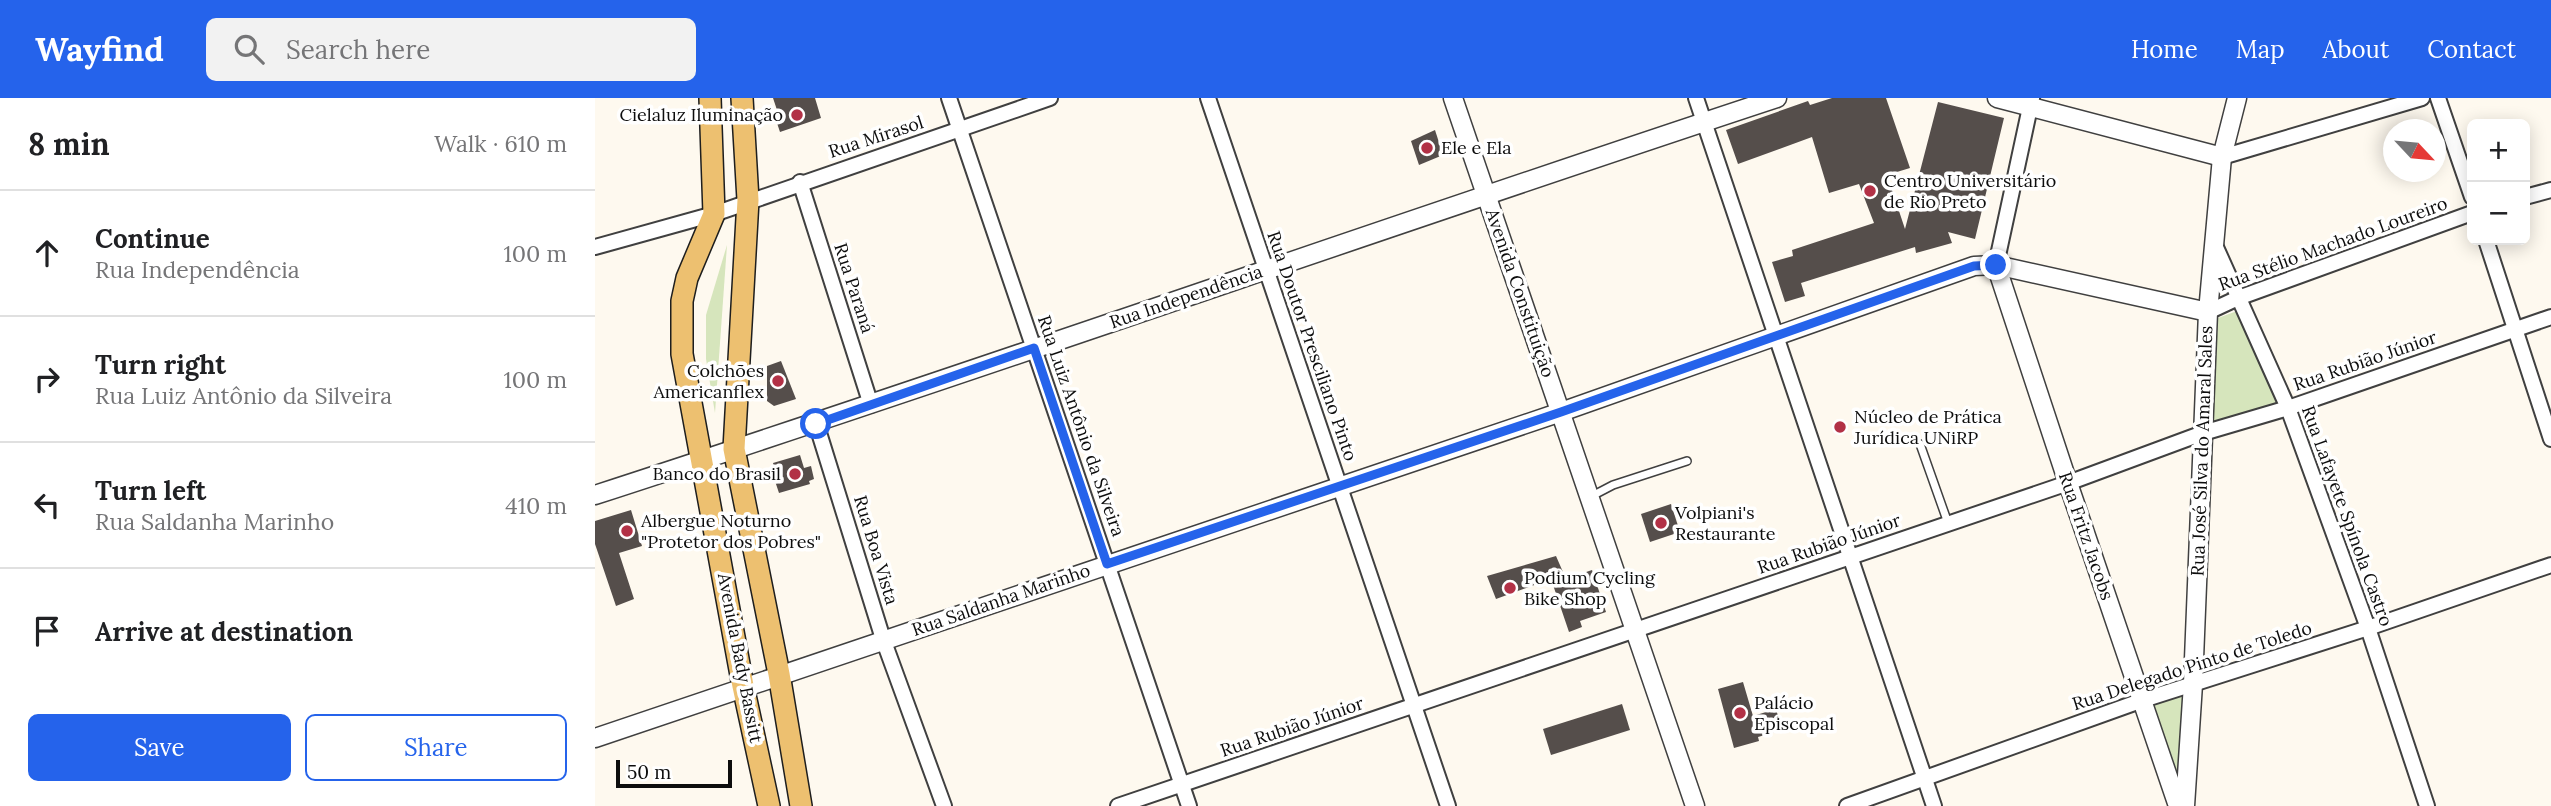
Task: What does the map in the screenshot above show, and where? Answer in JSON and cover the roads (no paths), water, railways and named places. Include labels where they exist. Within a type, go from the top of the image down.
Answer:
[{"type":"main road","name":"Avenida Bady Bassitt","points":[[710,98],[714,214],[687,278],[681,301],[682,354],[743,686],[769,806]]},
{"type":"main road","name":"Avenida Bady Bassitt","points":[[742,98],[748,200],[734,449],[779,674],[801,806]]},
{"type":"street","name":"Rua Luiz Antônio da Silveira","points":[[949,98],[1189,806]]},
{"type":"street","name":"Rua Mirasol","points":[[595,247],[714,214],[800,182],[1050,98]]},
{"type":"street","name":"Rua Doutor Presciliano Pinto","points":[[1207,98],[1448,806]]},
{"type":"street","name":"Avenida Constituição","points":[[1453,98],[1695,806]]},
{"type":"street","points":[[1696,98],[1848,557],[1934,806]]},
{"type":"street","name":"Rua Independência","points":[[595,495],[816,424],[1777,98]]},
{"type":"street","points":[[1997,98],[2031,102],[2222,158],[2422,98]]},
{"type":"street","name":"Rua José Silva do Amaral Sales","points":[[2185,806],[2193,684],[2208,312],[2222,158],[2237,98]]},
{"type":"street","points":[[2438,98],[2467,182]]},
{"type":"street","points":[[1996,265],[2031,102]]},
{"type":"street","name":"Rua Paraná","points":[[800,182],[871,405]]},
{"type":"street","points":[[2530,196],[2551,190]]},
{"type":"street","name":"Rua Stélio Machado Loureiro","points":[[2208,312],[2238,298],[2467,215]]},
{"type":"street","name":"Rua Lafayete Spínola Castro","points":[[2215,245],[2288,408],[2368,628],[2427,806]]},
{"type":"street","points":[[2488,245],[2551,439]]},
{"type":"street","name":"Rua Saldanha Marinho","points":[[595,738],[1561,412],[1974,266],[1996,265],[2208,312]]},
{"type":"street","name":"Rua Fritz Jacobs","points":[[1996,265],[2178,806]]},
{"type":"street","name":"Rua Rubião Júnior","points":[[1118,806],[2068,483],[2203,433],[2288,408],[2551,317]]},
{"type":"street","name":"Rua Boa Vista","points":[[816,424],[883,639],[944,806]]},
{"type":"street","name":"Rua Delegado Pinto de Toledo","points":[[1847,806],[2143,700],[2368,628],[2551,565]]},
{"type":"lane","points":[[1920,444],[1948,523]]},
{"type":"lane","points":[[1589,497],[1613,485],[1687,461]]},
{"type":"place","name":"Cielaluz Iluminação","points":[[797,115]]},
{"type":"place","name":"Ele e Ela","points":[[1427,148]]},
{"type":"place","name":"Centro Universitário de Rio Preto","points":[[1870,191]]},
{"type":"place","name":"Colchões Americanflex","points":[[778,381]]},
{"type":"place","name":"Núcleo de Prática Jurídica UNiRP","points":[[1840,427]]},
{"type":"place","name":"Banco do Brasil","points":[[795,474]]},
{"type":"place","name":"Volpiani's Restaurante","points":[[1661,523]]},
{"type":"place","name":"Albergue Noturno \"Protetor dos Pobres\"","points":[[627,531]]},
{"type":"place","name":"Podium Cycling Bike Shop","points":[[1510,588]]},
{"type":"place","name":"Palácio Episcopal","points":[[1740,713]]}]
